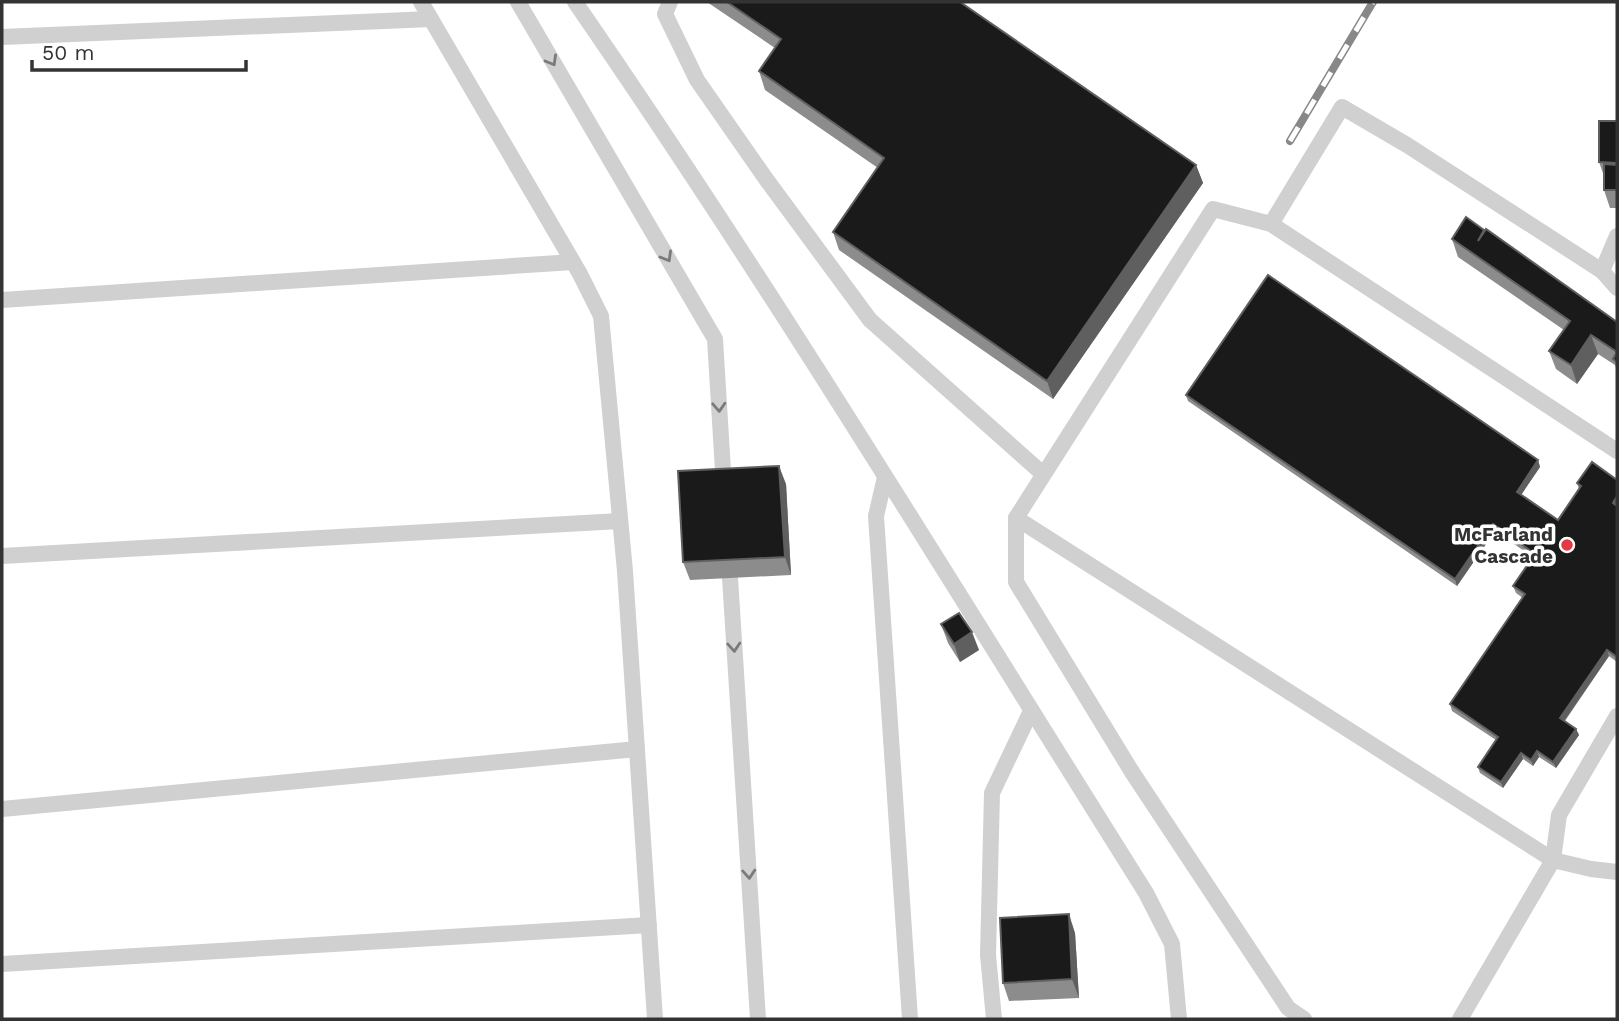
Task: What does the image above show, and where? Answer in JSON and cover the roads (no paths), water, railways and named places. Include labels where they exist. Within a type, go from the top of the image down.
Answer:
[{"type":"lane","points":[[421,2],[573,262],[601,316],[620,521],[656,1019]]},
{"type":"lane","points":[[518,2],[715,339],[724,487]]},
{"type":"lane","points":[[575,2],[667,136],[1146,893],[1172,944],[1179,1019]]},
{"type":"lane","points":[[670,2],[665,13],[697,80],[870,320],[1042,474]]},
{"type":"lane","points":[[2,37],[431,19]]},
{"type":"lane","points":[[1271,224],[1342,107],[1407,145],[1602,271],[1617,288]]},
{"type":"lane","points":[[1304,1019],[1288,1008],[1132,772],[1016,582],[1016,518],[1213,209],[1271,224],[1617,451]]},
{"type":"lane","points":[[1602,271],[1617,236]]},
{"type":"lane","points":[[2,300],[573,262]]},
{"type":"lane","points":[[885,477],[876,516],[910,1019]]},
{"type":"lane","points":[[1016,518],[1553,860],[1617,872]]},
{"type":"lane","points":[[2,556],[620,521]]},
{"type":"lane","points":[[730,578],[758,1019]]},
{"type":"lane","points":[[994,1019],[988,955],[992,793],[1031,711]]},
{"type":"lane","points":[[1460,1019],[1553,860],[1559,815],[1617,716]]},
{"type":"lane","points":[[2,809],[637,749]]},
{"type":"lane","points":[[2,964],[649,925]]},
{"type":"railway","points":[[1290,141],[1373,2]]},
{"type":"place","name":"McFarland Cascade","points":[[1567,545]]}]
